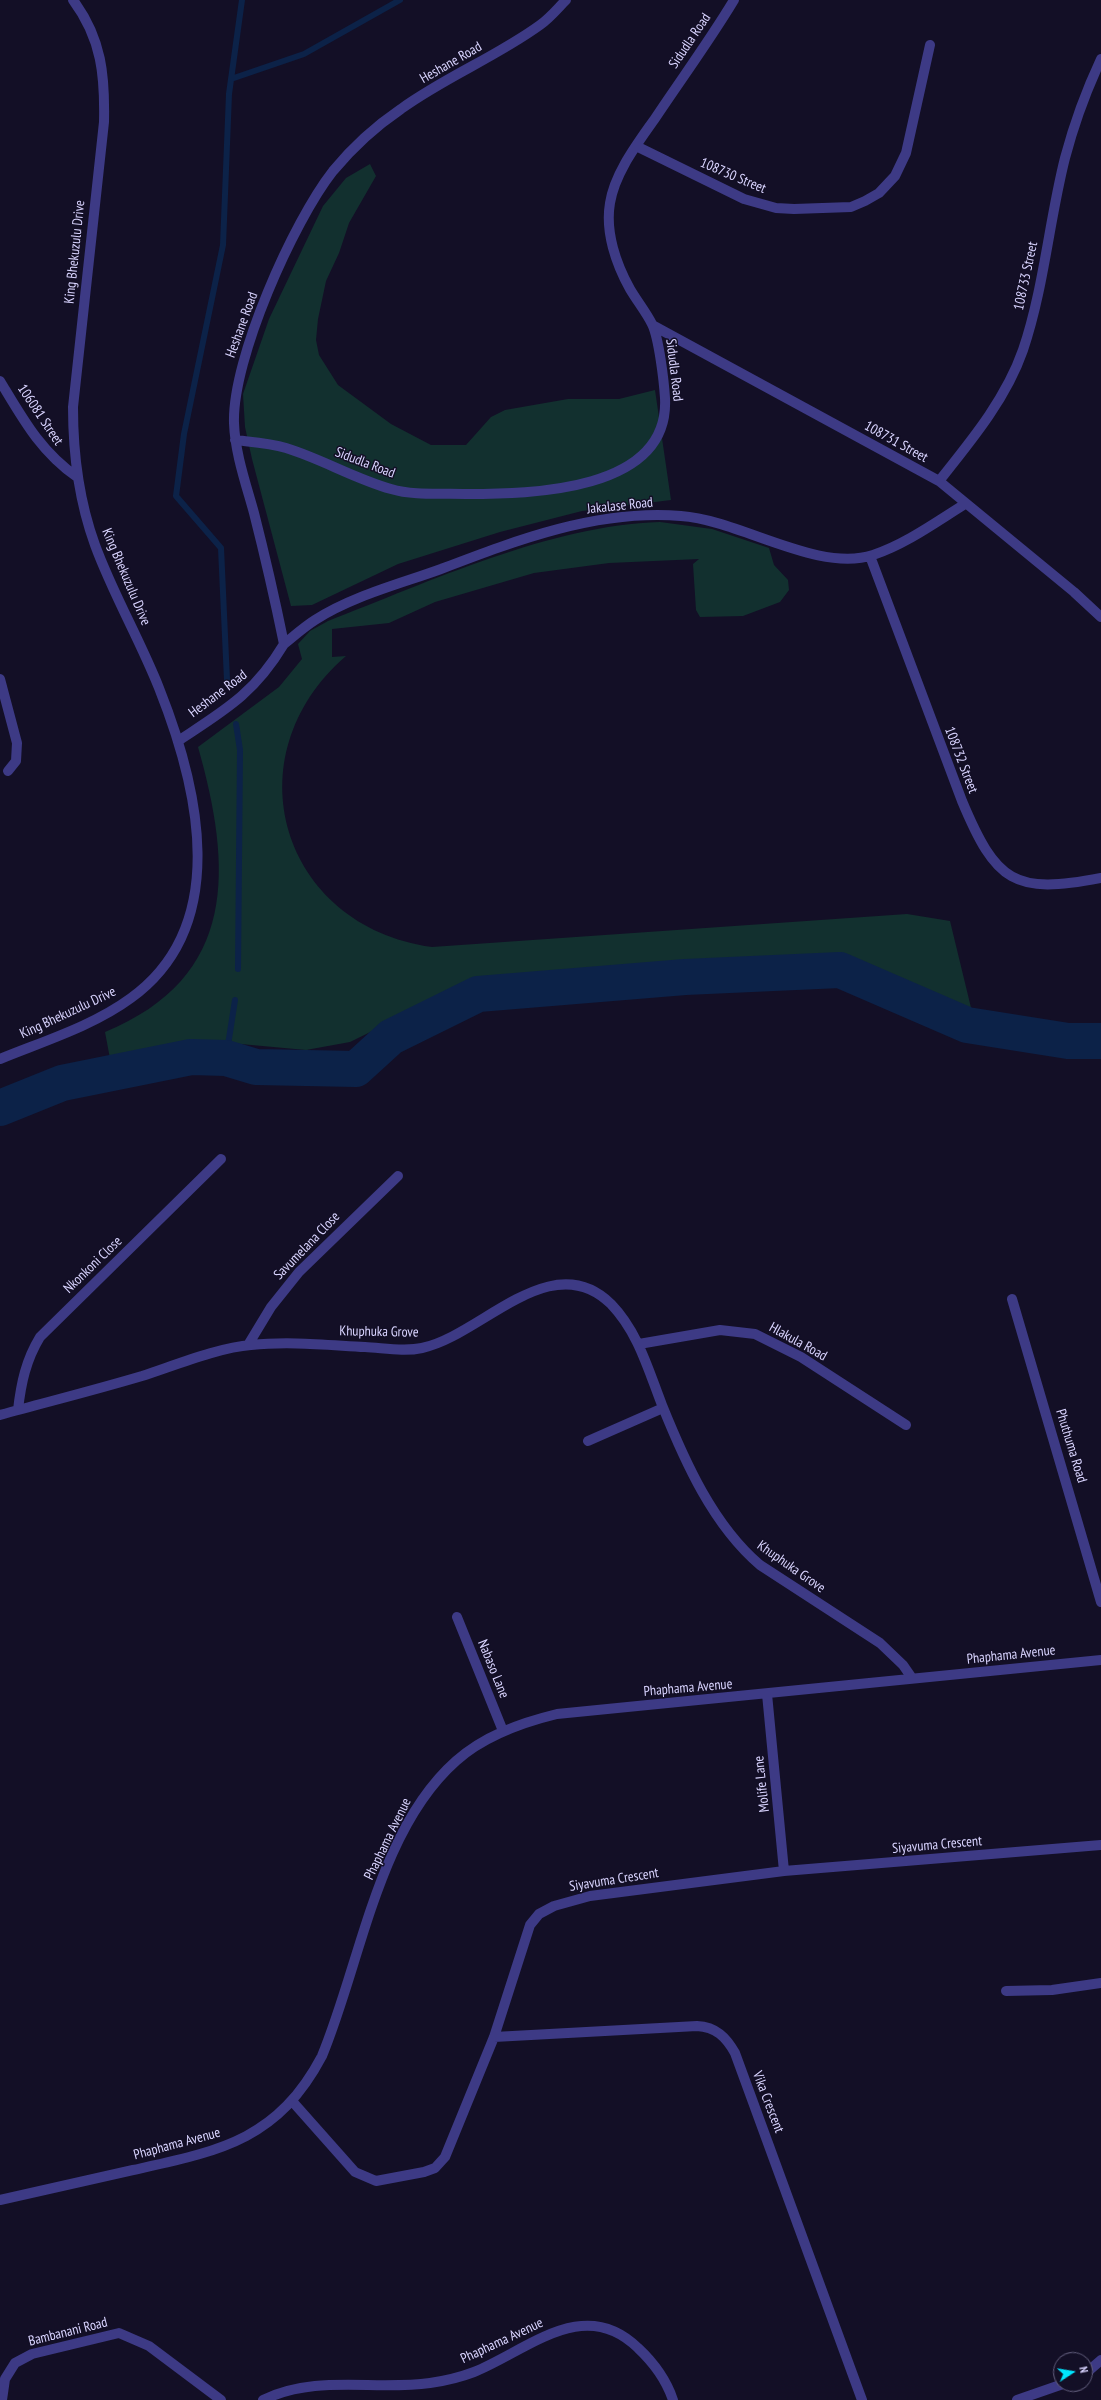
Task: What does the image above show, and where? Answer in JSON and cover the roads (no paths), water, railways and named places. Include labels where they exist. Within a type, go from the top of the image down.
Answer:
[{"type":"street","name":"Heshane Road","points":[[178,741],[242,697],[257,683],[284,644],[272,586],[235,440],[234,396],[248,348],[273,281],[299,226],[333,172],[360,143],[400,109],[542,24],[566,0]]},
{"type":"street","name":"Sidudla Road","points":[[235,440],[285,447],[392,490],[409,492],[517,494],[574,486],[600,478],[624,467],[655,442],[661,431],[665,415],[665,398],[654,326],[630,288],[620,267],[609,225],[610,204],[616,181],[636,146],[734,0]]},
{"type":"street","name":"King Bhekuzulu Drive","points":[[0,1059],[65,1032],[126,1001],[152,981],[175,952],[192,913],[197,885],[196,827],[178,741],[159,688],[95,546],[84,512],[77,477],[73,441],[73,407],[104,122],[105,86],[102,63],[96,43],[78,2]]},
{"type":"street","name":"108730 Street","points":[[636,146],[744,199],[776,208],[794,209],[850,207],[865,202],[879,192],[895,176],[906,153],[930,45]]},
{"type":"street","name":"108733 Street","points":[[939,481],[970,441],[1005,390],[1023,349],[1041,277],[1065,157],[1084,98],[1101,59]]},
{"type":"street","name":"108731 Street","points":[[654,326],[939,481],[965,504],[1099,610]]},
{"type":"street","name":"106081 Street","points":[[0,381],[36,439],[50,456],[77,477]]},
{"type":"street","name":"Jakalase Road","points":[[284,644],[316,620],[369,595],[505,545],[579,524],[623,517],[649,515],[710,519],[791,547],[842,558],[870,556],[908,538],[965,504]]},
{"type":"street","name":"108732 Street","points":[[870,556],[962,801],[974,831],[990,858],[1016,879],[1030,884],[1062,885],[1101,878]]},
{"type":"street","points":[[0,679],[17,743],[16,761],[8,770]]},
{"type":"street","name":"Nkonkoni Close","points":[[18,1410],[25,1367],[31,1351],[40,1337],[221,1159]]},
{"type":"street","name":"Savumelana Close","points":[[248,1345],[271,1307],[299,1272],[398,1176]]},
{"type":"street","name":"Khuphuka Grove","points":[[0,1415],[96,1390],[248,1345],[279,1343],[400,1350],[420,1348],[456,1336],[524,1293],[561,1285],[582,1287],[610,1303],[639,1344],[663,1408],[711,1507],[744,1551],[760,1565],[880,1643],[903,1665],[912,1678]]},
{"type":"street","name":"Phuthuma Road","points":[[1012,1299],[1101,1602]]},
{"type":"street","name":"Hlakula Road","points":[[639,1344],[720,1330],[755,1334],[801,1357],[906,1425]]},
{"type":"street","points":[[588,1441],[663,1408]]},
{"type":"street","name":"Nabaso Lane","points":[[457,1617],[503,1731]]},
{"type":"street","name":"Phaphama Avenue","points":[[0,2200],[220,2149],[256,2132],[292,2101],[312,2074],[322,2056],[383,1876],[417,1806],[437,1779],[457,1760],[503,1731],[557,1714],[1101,1660]]},
{"type":"street","name":"Molife Lane","points":[[767,1694],[784,1872]]},
{"type":"street","name":"Siyavuma Crescent","points":[[292,2101],[355,2172],[376,2181],[424,2172],[435,2168],[445,2157],[494,2037],[530,1925],[539,1914],[554,1906],[590,1896],[784,1872],[1101,1845]]},
{"type":"street","points":[[1006,1991],[1052,1990],[1101,1983]]},
{"type":"street","name":"Vika Crescent","points":[[494,2037],[697,2026],[709,2027],[721,2034],[735,2053],[862,2400]]},
{"type":"street","name":"Phaphama Avenue","points":[[263,2400],[298,2387],[326,2384],[413,2385],[432,2383],[474,2372],[551,2332],[585,2326],[605,2327],[626,2336],[656,2365],[672,2400]]},
{"type":"street","name":"Bambanani Road","points":[[2,2400],[5,2379],[15,2363],[32,2354],[119,2334],[149,2346],[222,2400]]},
{"type":"street","points":[[1093,2367],[1101,2360]]},
{"type":"street","points":[[1017,2400],[1053,2387]]},
{"type":"waterway","points":[[227,680],[221,548],[176,496],[184,434],[223,245],[229,94],[242,0]]},
{"type":"waterway","points":[[231,79],[304,54],[400,0]]},
{"type":"waterway","points":[[236,724],[240,750],[238,969]]},
{"type":"waterway","points":[[0,1108],[62,1083],[191,1057],[226,1058],[256,1067],[356,1069],[391,1037],[478,994],[685,977],[840,970],[967,1025],[1068,1041],[1101,1041]]},
{"type":"waterway","points":[[226,1058],[235,1000]]}]
